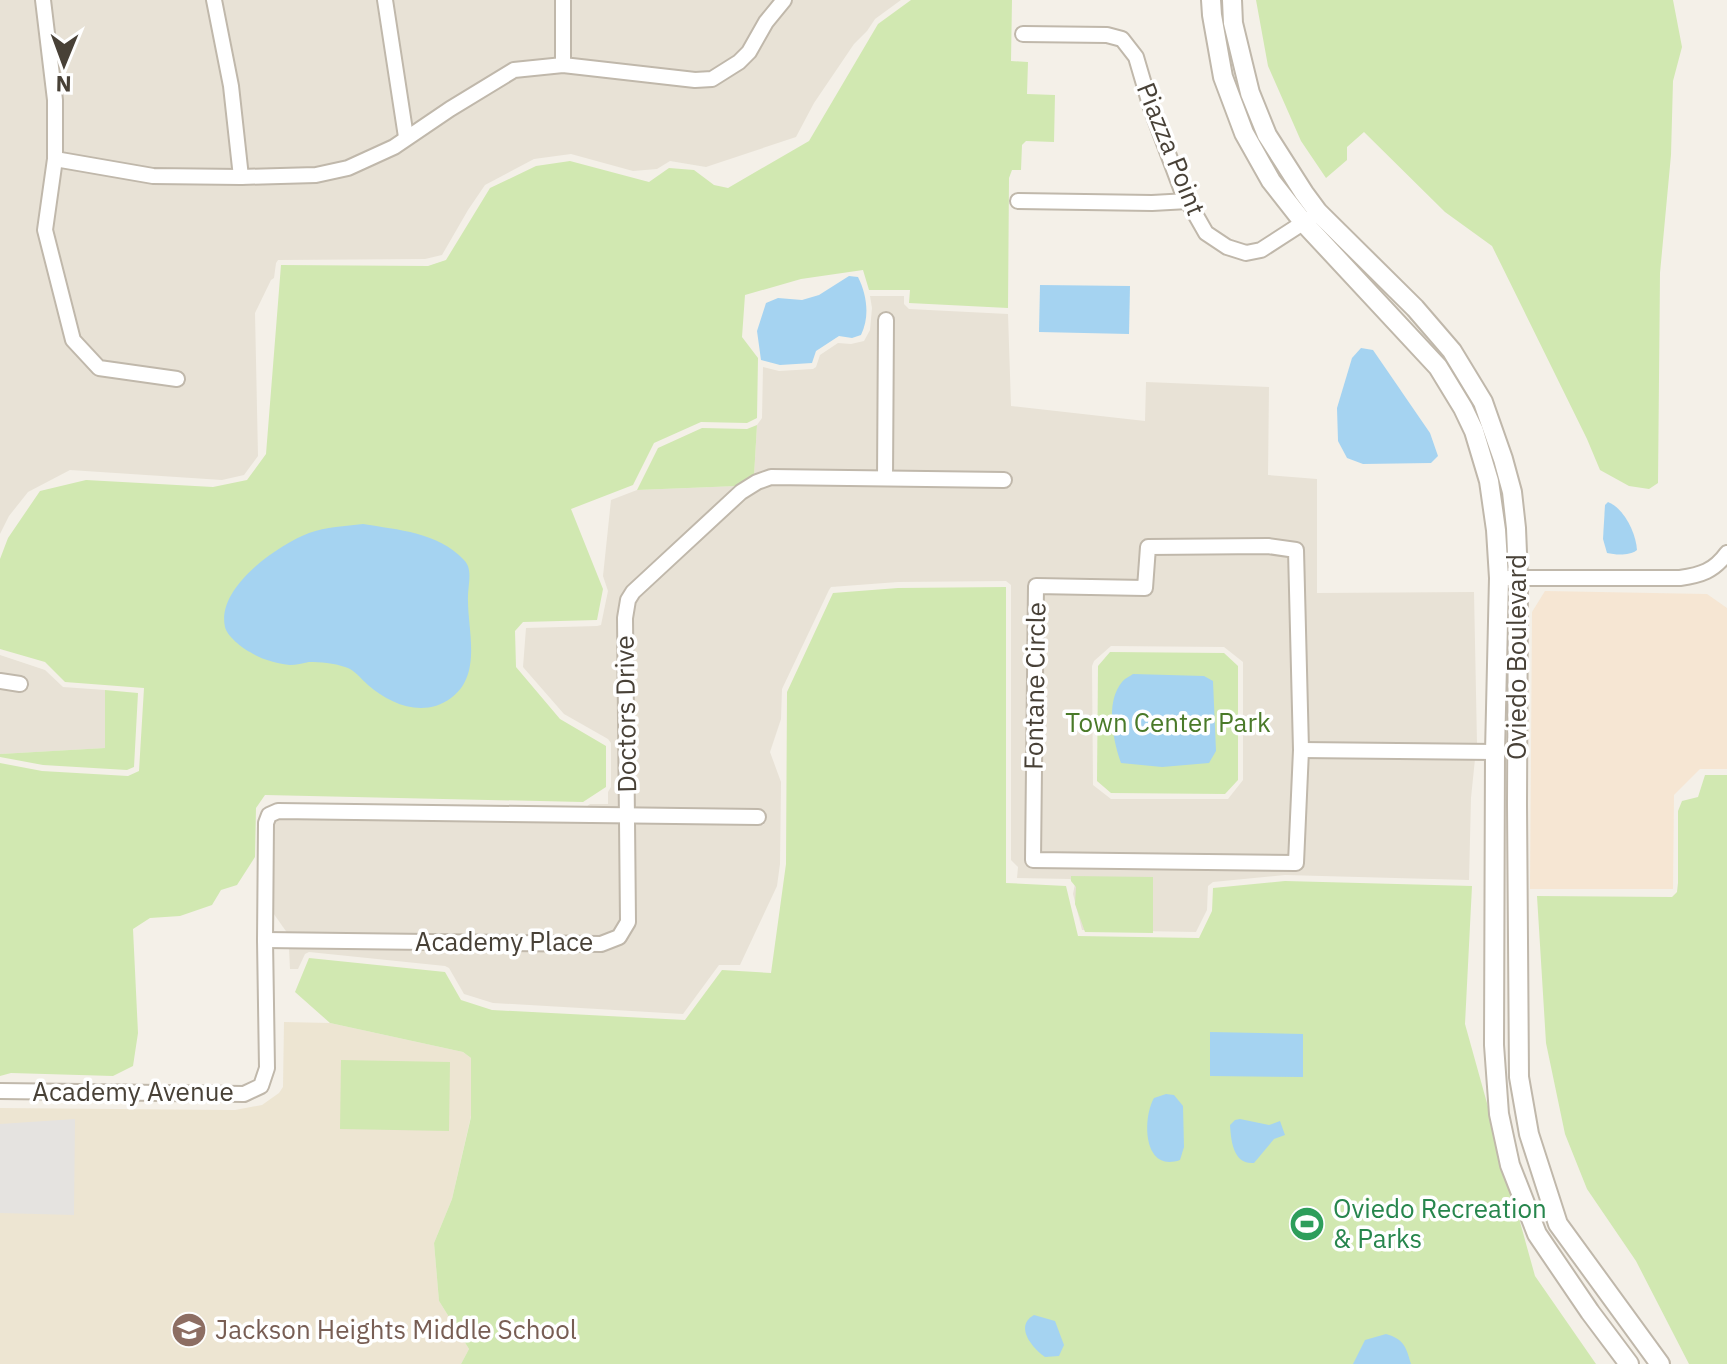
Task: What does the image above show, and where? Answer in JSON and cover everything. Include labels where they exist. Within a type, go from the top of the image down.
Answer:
[{"type":"street","points":[[43,0],[55,100],[55,159],[45,230],[73,340],[99,368],[177,379]]},
{"type":"street","points":[[214,0],[231,86],[241,177]]},
{"type":"street","points":[[385,0],[406,137]]},
{"type":"street","points":[[563,0],[563,65]]},
{"type":"street","points":[[55,159],[153,176],[316,175],[348,168],[394,147],[514,70],[563,65],[695,80],[712,79],[749,52],[766,22],[784,0]]},
{"type":"street","name":"Oviedo Boulevard","points":[[1211,0],[1223,77],[1244,133],[1271,181],[1415,308],[1452,351],[1483,402],[1503,459],[1512,492],[1518,578],[1519,1077],[1529,1134],[1558,1224],[1660,1364]]},
{"type":"street","name":"Oviedo Boulevard","points":[[1232,0],[1233,23],[1250,93],[1267,135],[1304,193],[1311,218],[1438,367],[1474,431],[1489,481],[1499,578],[1494,1050],[1499,1114],[1510,1165],[1537,1234],[1629,1364]]},
{"type":"street","name":"Piazza Point","points":[[1023,34],[1107,35],[1122,39],[1136,57],[1182,191],[1206,233],[1227,247],[1246,253],[1261,250],[1311,218]]},
{"type":"street","points":[[1018,201],[1188,201]]},
{"type":"street","points":[[885,478],[886,320]]},
{"type":"street","name":"Doctors Drive","points":[[265,940],[266,823],[269,815],[278,811],[627,815],[625,618],[628,600],[741,492],[757,482],[771,477],[1004,480]]},
{"type":"street","name":"Fontane Circle","points":[[1268,546],[1296,550],[1301,750],[1296,863],[1033,860],[1036,586],[1145,588],[1148,547],[1268,546]]},
{"type":"street","points":[[1499,578],[1680,578],[1698,575],[1718,566],[1727,553]]},
{"type":"street","points":[[0,681],[20,684]]},
{"type":"street","points":[[1301,750],[1495,752],[1510,735],[1518,715]]},
{"type":"street","points":[[627,815],[758,817]]},
{"type":"street","name":"Academy Place","points":[[265,940],[601,944],[619,937],[628,922],[627,815]]},
{"type":"street","name":"Academy Avenue","points":[[0,1091],[244,1094],[261,1086],[267,1068],[265,940]]},
{"type":"shaded area","points":[[0,0],[36,0],[48,101],[49,159],[38,229],[69,345],[98,375],[182,387],[183,373],[102,362],[79,336],[51,230],[60,167],[153,183],[236,185],[351,174],[396,154],[516,77],[563,72],[694,87],[713,86],[742,68],[792,0],[901,0],[875,19],[854,44],[814,103],[796,137],[706,167],[670,161],[657,169],[633,171],[571,154],[534,159],[485,185],[442,255],[425,259],[278,260],[274,278],[255,313],[258,456],[244,475],[222,480],[70,470],[28,492],[9,516],[0,534]]},
{"type":"shaded area","points":[[49,0],[208,0],[225,87],[234,170],[154,169],[61,153]]},
{"type":"shaded area","points":[[221,0],[379,0],[399,134],[391,141],[347,161],[316,167],[247,170]]},
{"type":"shaded area","points":[[392,0],[557,0],[557,59],[511,63],[411,126]]},
{"type":"shaded area","points":[[569,0],[775,0],[745,47],[735,57],[711,71],[695,73],[569,59]]},
{"type":"shaded area","points":[[870,296],[904,296],[904,304],[909,309],[1008,314],[1011,406],[1145,421],[1146,382],[1269,387],[1268,475],[1317,479],[1317,593],[1474,592],[1477,744],[1307,742],[1302,550],[1268,539],[1148,540],[1142,547],[1140,581],[1036,579],[1030,586],[1027,859],[1296,869],[1307,757],[1475,759],[1469,880],[1285,875],[1213,882],[1208,886],[1207,910],[1196,932],[1082,930],[1073,894],[1075,884],[1070,879],[1017,878],[1018,867],[1011,860],[1011,585],[1006,581],[898,582],[831,587],[782,689],[781,719],[770,752],[781,782],[777,886],[740,965],[719,965],[683,1014],[493,1003],[464,994],[445,966],[309,952],[298,969],[290,969],[289,948],[601,951],[620,944],[633,822],[764,825],[764,810],[633,808],[631,618],[638,597],[745,498],[772,484],[1010,487],[1010,473],[892,470],[892,313],[880,313],[879,470],[771,470],[754,476],[757,425],[762,418],[763,367],[779,371],[813,369],[820,355],[838,343],[864,341],[870,330]]},
{"type":"shaded area","points":[[738,486],[629,587],[621,807],[586,807],[590,804],[608,804],[611,743],[564,714],[523,667],[526,628],[601,625],[608,591],[603,576],[611,500],[637,490]]},
{"type":"shaded area","points":[[1154,554],[1290,556],[1295,750],[1290,855],[1039,853],[1042,593],[1145,595],[1152,589]],"holes":[[[1111,646],[1224,647],[1243,662],[1243,780],[1228,799],[1111,799],[1093,785],[1094,661]]]},
{"type":"shaded area","points":[[1545,591],[1707,594],[1727,608],[1727,769],[1700,769],[1674,795],[1673,889],[1530,889],[1532,612]]},
{"type":"shaded area","points":[[0,655],[45,670],[63,687],[105,690],[106,748],[0,754],[0,688],[25,692],[27,678],[0,674]]},
{"type":"shaded area","points":[[273,820],[621,822],[621,920],[615,931],[600,937],[288,934],[271,910],[272,825]]},
{"type":"shaded area","points":[[284,1022],[330,1023],[463,1052],[471,1058],[471,1116],[452,1199],[434,1243],[439,1301],[469,1349],[461,1364],[0,1364],[0,1108],[235,1110],[262,1105],[283,1087]]},
{"type":"shaded area","points":[[75,1119],[74,1215],[0,1213],[0,1124]]},
{"type":"green space","points":[[911,0],[1012,0],[1011,61],[1028,62],[1027,94],[1055,95],[1054,142],[1026,141],[1022,145],[1021,170],[1012,170],[1009,178],[1008,308],[909,303],[910,290],[869,290],[863,270],[801,279],[745,295],[742,337],[758,358],[757,418],[747,423],[701,422],[654,443],[633,485],[571,509],[603,589],[597,620],[523,622],[515,631],[516,667],[560,719],[606,746],[606,787],[583,802],[265,795],[256,808],[255,857],[237,885],[221,890],[212,905],[180,916],[150,918],[133,929],[138,1033],[133,1066],[113,1076],[11,1073],[0,1076],[0,763],[42,771],[128,776],[139,771],[144,688],[65,682],[45,662],[0,649],[0,559],[8,538],[40,491],[86,480],[213,487],[247,480],[266,454],[281,265],[428,266],[446,260],[490,188],[536,166],[570,161],[649,182],[669,168],[694,170],[714,185],[728,188],[809,141],[878,24]]},
{"type":"green space","points":[[1256,0],[1673,0],[1682,47],[1673,81],[1671,155],[1660,273],[1658,483],[1649,489],[1629,486],[1600,470],[1492,246],[1445,212],[1364,132],[1347,147],[1347,160],[1326,178],[1301,141],[1268,66]]},
{"type":"green space","points":[[757,425],[754,476],[738,486],[637,490],[658,448],[702,428],[747,429]]},
{"type":"green space","points":[[1006,587],[1006,883],[1066,886],[1078,936],[1199,938],[1212,911],[1213,888],[1285,881],[1472,886],[1465,1024],[1535,1276],[1596,1364],[461,1364],[469,1349],[439,1301],[434,1243],[452,1199],[471,1117],[471,1058],[463,1052],[330,1023],[295,992],[309,958],[445,972],[461,1000],[492,1010],[685,1020],[722,970],[771,973],[786,864],[787,692],[833,593],[898,588]]},
{"type":"green space","name":"Town Center Park","points":[[1110,652],[1224,653],[1238,666],[1238,780],[1225,794],[1111,793],[1097,781],[1098,666]]},
{"type":"green space","points":[[105,690],[138,693],[134,767],[127,770],[43,765],[0,757],[0,754],[105,748]]},
{"type":"green space","points":[[1705,775],[1727,775],[1727,1364],[1689,1364],[1636,1261],[1587,1189],[1565,1134],[1546,1043],[1537,896],[1672,897],[1677,892],[1678,883],[1678,811],[1682,801],[1698,797]]},
{"type":"green space","points":[[1071,876],[1153,877],[1153,933],[1085,932],[1075,904],[1076,887]]},
{"type":"green space","points":[[341,1060],[450,1062],[449,1131],[340,1129]]},
{"type":"water","points":[[849,276],[858,277],[864,291],[866,321],[861,335],[852,338],[839,336],[816,351],[812,363],[780,365],[761,360],[757,331],[766,303],[778,298],[802,300],[819,295]]},
{"type":"water","points":[[1040,285],[1130,286],[1129,334],[1039,332]]},
{"type":"water","points":[[1361,348],[1373,350],[1430,433],[1438,456],[1431,463],[1363,464],[1347,458],[1338,441],[1337,408],[1352,358]]},
{"type":"water","points":[[1608,502],[1619,510],[1632,529],[1637,550],[1634,552],[1607,553],[1603,539],[1605,505]]},
{"type":"water","points":[[363,524],[430,538],[454,551],[467,564],[470,666],[461,689],[441,704],[419,708],[397,703],[377,692],[352,670],[341,666],[313,662],[290,665],[264,659],[243,648],[226,630],[225,612],[230,597],[239,583],[266,557],[309,533]]},
{"type":"water","points":[[1133,674],[1204,676],[1213,681],[1216,751],[1209,763],[1162,767],[1121,763],[1113,733],[1112,711],[1117,690]]},
{"type":"water","points":[[1210,1032],[1303,1034],[1303,1077],[1210,1076]]},
{"type":"water","points":[[1174,1095],[1183,1106],[1184,1147],[1180,1160],[1168,1162],[1152,1152],[1147,1130],[1154,1098]]},
{"type":"water","points":[[1240,1119],[1269,1125],[1280,1121],[1285,1135],[1274,1139],[1254,1163],[1247,1163],[1237,1156],[1231,1138],[1230,1125]]},
{"type":"water","points":[[1034,1315],[1055,1321],[1064,1345],[1059,1356],[1045,1357],[1027,1337],[1025,1325]]},
{"type":"water","points":[[1386,1334],[1403,1344],[1411,1364],[1353,1364],[1365,1340]]},
{"type":"place","name":"Oviedo Recreation & Parks","points":[[1307,1224]]},
{"type":"place","name":"Jackson Heights Middle School","points":[[189,1330]]}]
